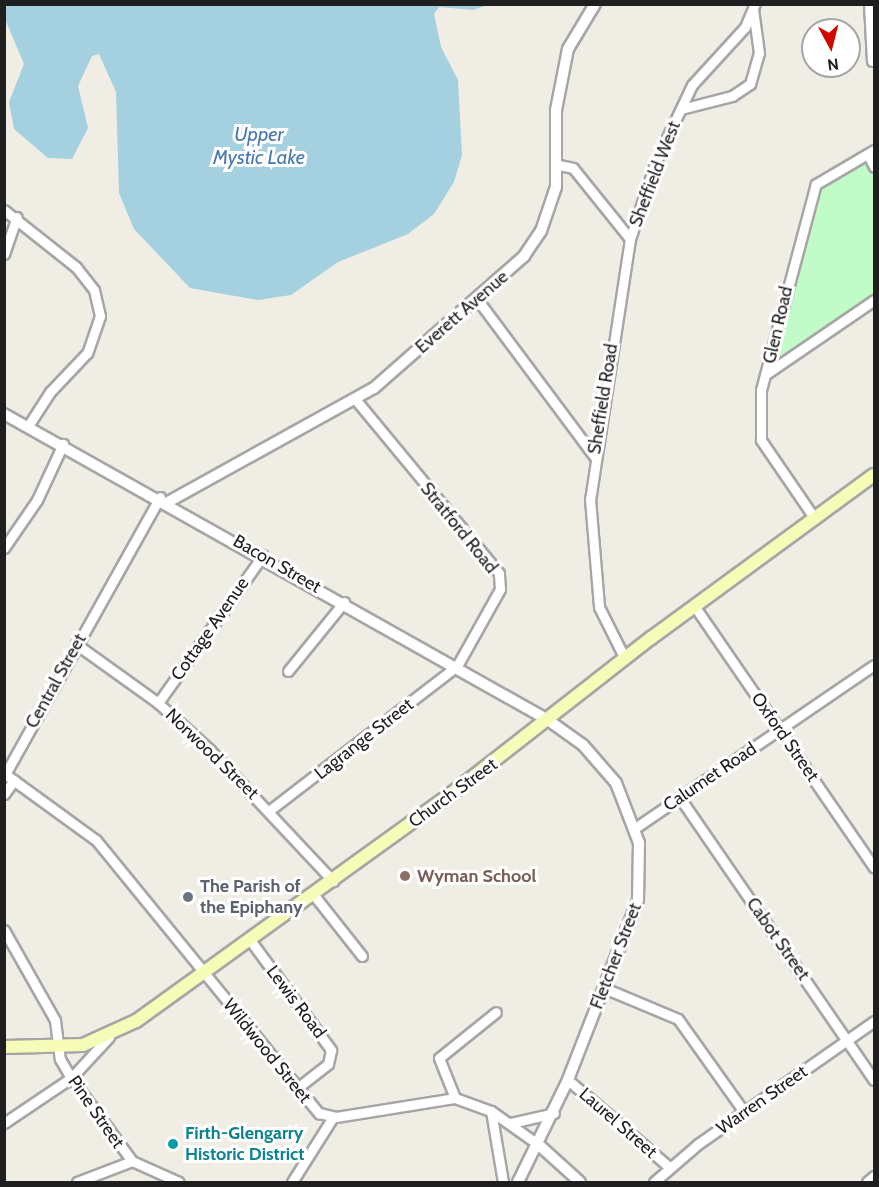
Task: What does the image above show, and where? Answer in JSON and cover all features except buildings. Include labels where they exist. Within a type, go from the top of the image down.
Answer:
[{"type":"main road","name":"Church Street","points":[[4,1047],[57,1047],[109,1037],[333,881],[548,720],[625,659],[874,475]]},
{"type":"street","name":"Everett Avenue","points":[[164,500],[356,400],[477,299],[524,256],[541,231],[559,165],[561,78],[568,49],[595,4]]},
{"type":"street","points":[[869,4],[872,61]]},
{"type":"street","name":"Sheffield West","points":[[681,109],[732,96],[750,84],[759,53],[754,7]]},
{"type":"street","name":"Sheffield West","points":[[630,239],[656,161],[692,85],[745,27],[754,7]]},
{"type":"street","points":[[871,152],[874,168]]},
{"type":"street","name":"Glen Road","points":[[815,519],[761,440],[758,417],[766,374],[816,184],[871,152]]},
{"type":"street","points":[[559,165],[573,168],[630,239]]},
{"type":"street","points":[[4,210],[17,217],[86,279],[100,316],[87,352],[50,392],[28,426]]},
{"type":"street","points":[[4,254],[17,217]]},
{"type":"street","name":"Sheffield Road","points":[[625,659],[599,607],[590,499],[594,456],[630,239]]},
{"type":"street","points":[[477,299],[594,456]]},
{"type":"street","points":[[766,374],[874,300]]},
{"type":"street","name":"Stratford Road","points":[[356,400],[499,573],[500,589],[457,666]]},
{"type":"street","name":"Bacon Street","points":[[4,414],[63,444],[263,555],[548,720]]},
{"type":"street","points":[[4,548],[37,500],[63,444]]},
{"type":"street","name":"Central Street","points":[[164,500],[76,644],[5,774],[96,840],[204,973]]},
{"type":"street","name":"Cottage Avenue","points":[[158,703],[263,555]]},
{"type":"street","points":[[288,671],[344,602]]},
{"type":"street","name":"Oxford Street","points":[[695,607],[874,867]]},
{"type":"street","name":"Norwood Street","points":[[76,644],[158,703],[270,810],[333,881]]},
{"type":"street","name":"Calumet Road","points":[[635,828],[874,665]]},
{"type":"street","name":"Lagrange Street","points":[[270,810],[457,666]]},
{"type":"street","name":"Fletcher Street","points":[[518,1182],[554,1113],[638,900],[635,828],[601,763],[548,720]]},
{"type":"street","points":[[4,794],[14,780]]},
{"type":"street","name":"Cabot Street","points":[[680,798],[874,1080]]},
{"type":"street","points":[[314,894],[362,956]]},
{"type":"street","name":"Pine Street","points":[[4,930],[55,1020],[57,1047],[71,1078],[132,1161],[179,1182]]},
{"type":"street","name":"Lewis Road","points":[[250,940],[331,1050],[328,1064],[297,1088]]},
{"type":"street","name":"Wildwood Street","points":[[204,973],[318,1113],[333,1117]]},
{"type":"street","points":[[604,988],[678,1019],[744,1112]]},
{"type":"street","points":[[455,1098],[439,1058],[496,1012]]},
{"type":"street","name":"Warren Street","points":[[654,1182],[668,1166],[874,1021]]},
{"type":"street","points":[[4,1123],[71,1078],[109,1037]]},
{"type":"street","name":"Laurel Street","points":[[568,1080],[668,1166]]},
{"type":"street","points":[[292,1182],[333,1117],[455,1098],[491,1111],[511,1123],[580,1182]]},
{"type":"street","points":[[491,1111],[503,1182]]},
{"type":"street","points":[[511,1123],[554,1113]]},
{"type":"street","points":[[77,1182],[132,1161]]},
{"type":"street","points":[[867,1182],[874,1176]]},
{"type":"green space","points":[[862,162],[874,174],[874,295],[780,360],[776,350],[818,191]]},
{"type":"water","name":"Upper Mystic Lake","points":[[4,5],[488,5],[473,10],[439,7],[434,14],[441,47],[458,80],[462,155],[454,182],[434,214],[408,234],[338,262],[291,295],[258,300],[190,288],[134,229],[119,193],[116,92],[99,54],[92,56],[78,86],[88,128],[72,159],[48,158],[14,129],[9,102],[24,64],[5,19]]},
{"type":"place","name":"Wyman School","points":[[405,876]]},
{"type":"place","name":"The Parish of the Epiphany","points":[[188,897]]},
{"type":"place","name":"Firth-Glengarry Historic District","points":[[173,1144]]}]
